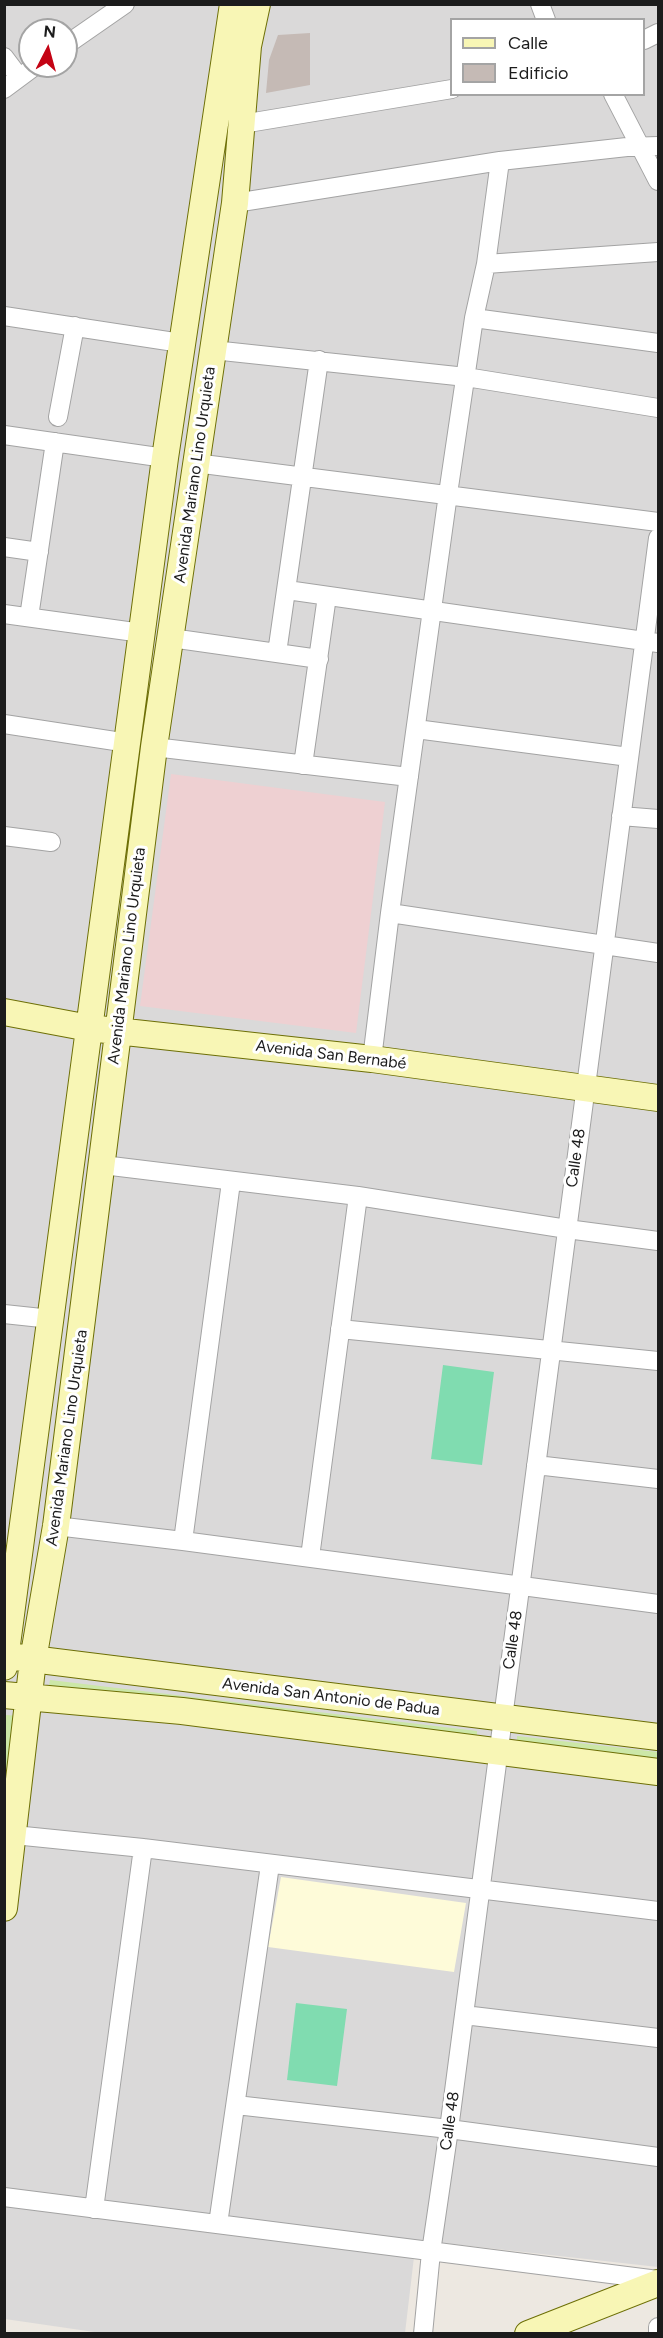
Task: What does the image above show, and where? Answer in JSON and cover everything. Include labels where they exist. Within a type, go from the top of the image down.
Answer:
[{"type":"main road","name":"Avenida Mariano Lino Urquieta","points":[[5,1659],[165,458],[232,4]]},
{"type":"main road","name":"Avenida Mariano Lino Urquieta","points":[[4,1908],[33,1660],[56,1526],[154,747],[235,203],[248,46],[257,4]]},
{"type":"main road","name":"Avenida San Bernabé","points":[[4,1012],[89,1028],[372,1059],[658,1098]]},
{"type":"main road","name":"Avenida San Antonio de Padua","points":[[5,1659],[33,1660],[186,1678],[658,1737]]},
{"type":"main road","points":[[182,1711],[186,1678]]},
{"type":"main road","name":"Avenida San Antonio de Padua","points":[[4,1695],[182,1711],[658,1772]]},
{"type":"main road","points":[[333,1730],[337,1698]]},
{"type":"main road","points":[[528,2334],[658,2282]]},
{"type":"street","points":[[78,37],[125,4]]},
{"type":"street","points":[[4,57],[18,76]]},
{"type":"street","points":[[4,89],[18,78]]},
{"type":"street","points":[[242,124],[450,89]]},
{"type":"street","points":[[615,96],[650,146],[658,181]]},
{"type":"street","points":[[235,203],[500,161],[650,146]]},
{"type":"street","points":[[372,1059],[448,494],[474,318],[486,264],[500,161]]},
{"type":"street","points":[[486,264],[658,252]]},
{"type":"street","points":[[4,316],[181,343]]},
{"type":"street","points":[[474,318],[658,343]]},
{"type":"street","points":[[58,417],[75,326]]},
{"type":"street","points":[[213,350],[466,377],[658,408]]},
{"type":"street","points":[[277,653],[319,360]]},
{"type":"street","points":[[4,435],[165,458]]},
{"type":"street","points":[[30,617],[55,442]]},
{"type":"street","points":[[195,463],[658,522]]},
{"type":"street","name":"Calle 48","points":[[423,2334],[431,2252],[499,1751],[628,757],[652,642],[658,538]]},
{"type":"street","points":[[4,547],[39,552]]},
{"type":"street","points":[[287,590],[652,642]]},
{"type":"street","points":[[303,765],[327,596]]},
{"type":"street","points":[[4,614],[142,633]]},
{"type":"street","points":[[171,638],[319,659]]},
{"type":"street","points":[[4,724],[128,743]]},
{"type":"street","points":[[416,729],[628,757]]},
{"type":"street","points":[[154,747],[409,777]]},
{"type":"street","points":[[621,816],[658,819]]},
{"type":"street","points":[[4,836],[51,842]]},
{"type":"street","points":[[390,913],[604,946],[658,952]]},
{"type":"street","points":[[103,1165],[358,1196],[658,1242]]},
{"type":"street","points":[[183,1540],[231,1182]]},
{"type":"street","points":[[310,1557],[358,1196]]},
{"type":"street","points":[[4,1314],[51,1319]]},
{"type":"street","points":[[340,1329],[658,1361]]},
{"type":"street","points":[[536,1465],[658,1479]]},
{"type":"street","points":[[56,1526],[183,1540],[658,1604]]},
{"type":"street","points":[[14,1835],[143,1848],[658,1911]]},
{"type":"street","points":[[94,2209],[143,1848]]},
{"type":"street","points":[[218,2224],[270,1865]]},
{"type":"street","points":[[464,2015],[658,2038]]},
{"type":"street","points":[[236,2105],[449,2129],[658,2157]]},
{"type":"street","points":[[4,2197],[658,2282]]},
{"type":"street","points":[[658,2327],[658,2334]]},
{"type":"shaded area","points":[[5,5],[658,5],[658,2267],[416,2240],[405,2333],[108,2334],[5,2319]]},
{"type":"shaded area","points":[[171,774],[385,802],[356,1033],[140,1006]]},
{"type":"shaded area","points":[[281,1877],[466,1903],[454,1972],[268,1947]]},
{"type":"green space","points":[[443,1365],[494,1372],[482,1465],[431,1459]]},
{"type":"green space","points":[[50,1680],[477,1731],[477,1739],[48,1691]]},
{"type":"green space","points":[[6,1715],[20,1716],[5,1825],[4,1726]]},
{"type":"green space","points":[[517,1736],[658,1752],[658,1763],[517,1745]]},
{"type":"green space","points":[[296,2003],[347,2009],[337,2086],[287,2080]]},
{"type":"building","points":[[310,33],[310,85],[266,93],[269,60],[278,35]]}]
